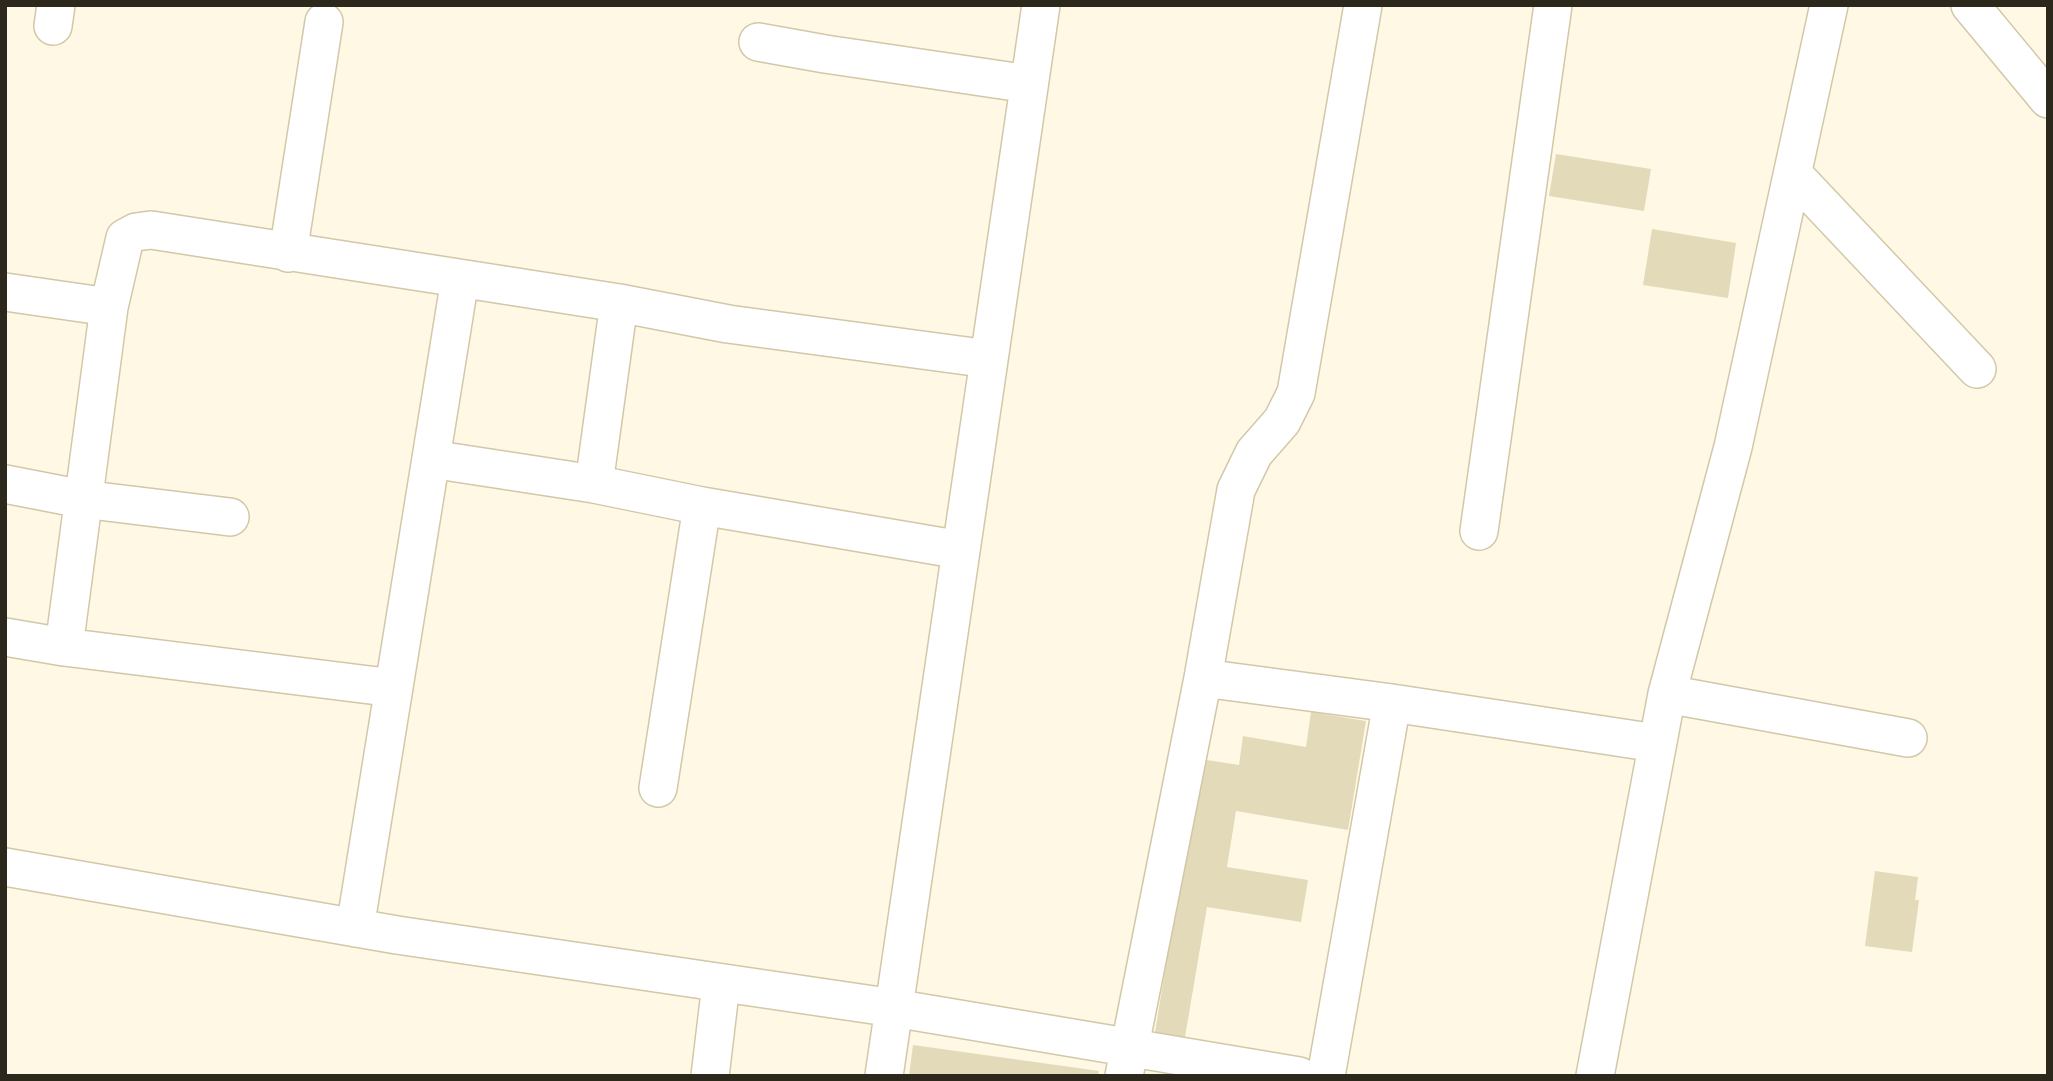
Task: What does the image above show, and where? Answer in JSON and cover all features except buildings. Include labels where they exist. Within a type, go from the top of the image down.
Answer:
[{"type":"street","points":[[884,1076],[1041,5]]},
{"type":"street","points":[[1127,1062],[1203,678],[1236,490],[1254,453],[1282,421],[1296,393],[1363,5]]},
{"type":"street","points":[[1479,531],[1553,5]]},
{"type":"street","points":[[1595,1076],[1667,694],[1733,447],[1829,5]]},
{"type":"street","points":[[1970,5],[2048,99]]},
{"type":"street","points":[[288,253],[324,22]]},
{"type":"street","points":[[758,42],[1029,84]]},
{"type":"street","points":[[1793,174],[1977,369]]},
{"type":"street","points":[[64,647],[109,307],[125,238],[136,232],[151,230],[619,303],[728,324],[989,359]]},
{"type":"street","points":[[355,928],[460,279]]},
{"type":"street","points":[[5,292],[109,307]]},
{"type":"street","points":[[593,484],[619,303]]},
{"type":"street","points":[[431,459],[593,484],[702,506],[961,550]]},
{"type":"street","points":[[5,484],[82,499],[230,517]]},
{"type":"street","points":[[658,788],[702,506]]},
{"type":"street","points":[[5,636],[64,647],[394,688]]},
{"type":"street","points":[[1203,678],[1657,743]]},
{"type":"street","points":[[1667,694],[1908,738]]},
{"type":"street","points":[[1326,1076],[1392,703]]},
{"type":"street","points":[[5,867],[355,928],[894,1008],[1127,1062],[1299,1076]]},
{"type":"street","points":[[710,1076],[721,984]]}]
